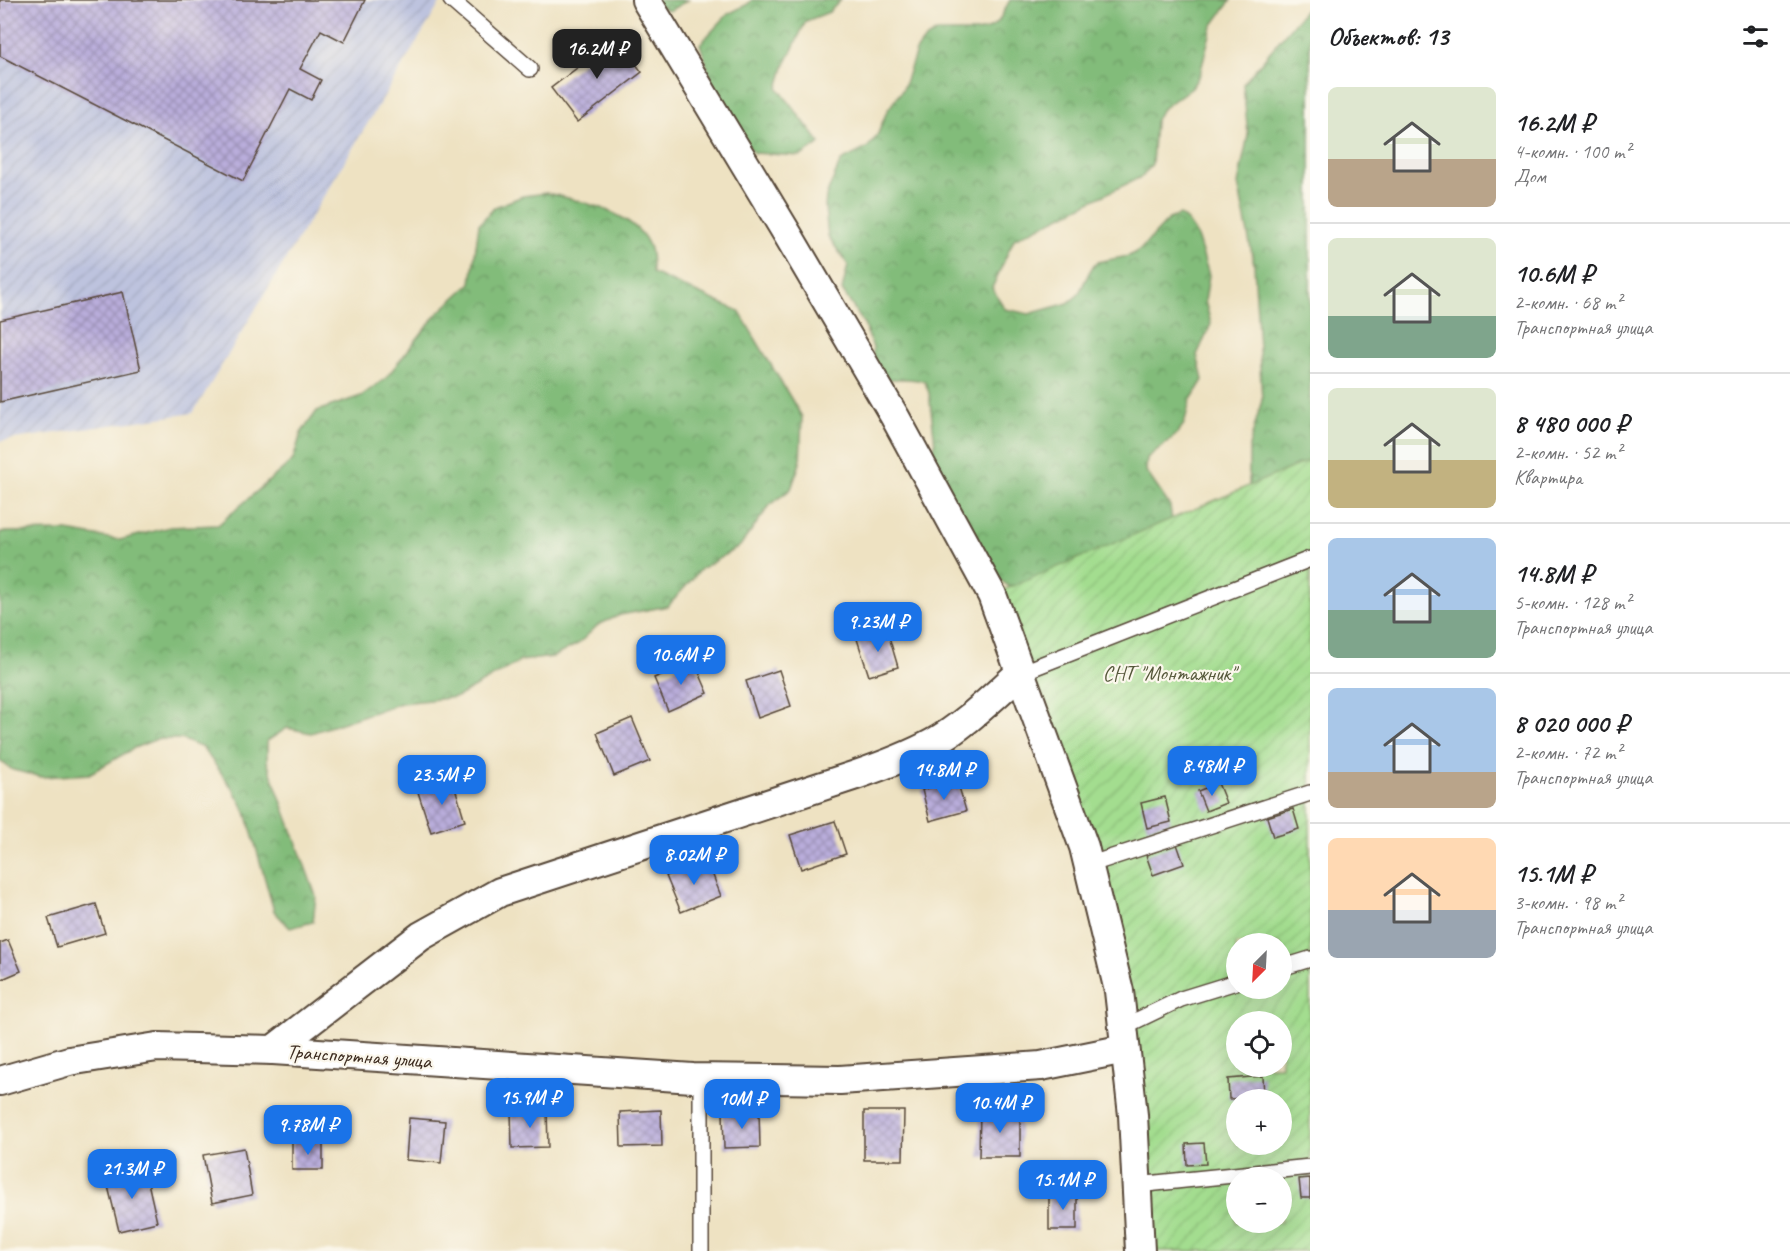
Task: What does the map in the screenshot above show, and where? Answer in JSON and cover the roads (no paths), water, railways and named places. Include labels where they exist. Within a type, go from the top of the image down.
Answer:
[{"type":"street","points":[[646,0],[789,235],[895,417],[992,595],[1083,847],[1119,991],[1133,1115],[1140,1251]]},
{"type":"street","name":"Транспортная улица","points":[[273,1050],[421,936],[500,892],[845,779],[893,761],[935,742],[971,716],[1020,673]]},
{"type":"street","name":"Транспортная улица","points":[[0,1081],[69,1061],[157,1047],[273,1050],[701,1078],[840,1080],[1041,1066],[1124,1038]]},
{"type":"lane","points":[[451,0],[530,69]]},
{"type":"lane","points":[[1020,673],[1310,559]]},
{"type":"lane","points":[[1088,866],[1310,792]]},
{"type":"lane","points":[[1292,965],[1310,959]]},
{"type":"lane","points":[[1124,1038],[1181,999],[1226,985]]},
{"type":"lane","points":[[701,1078],[701,1251]]},
{"type":"lane","points":[[1137,1185],[1310,1167]]},
{"type":"park label","name":"СНТ \"Монтажник\"","points":[[1169,673]]}]
